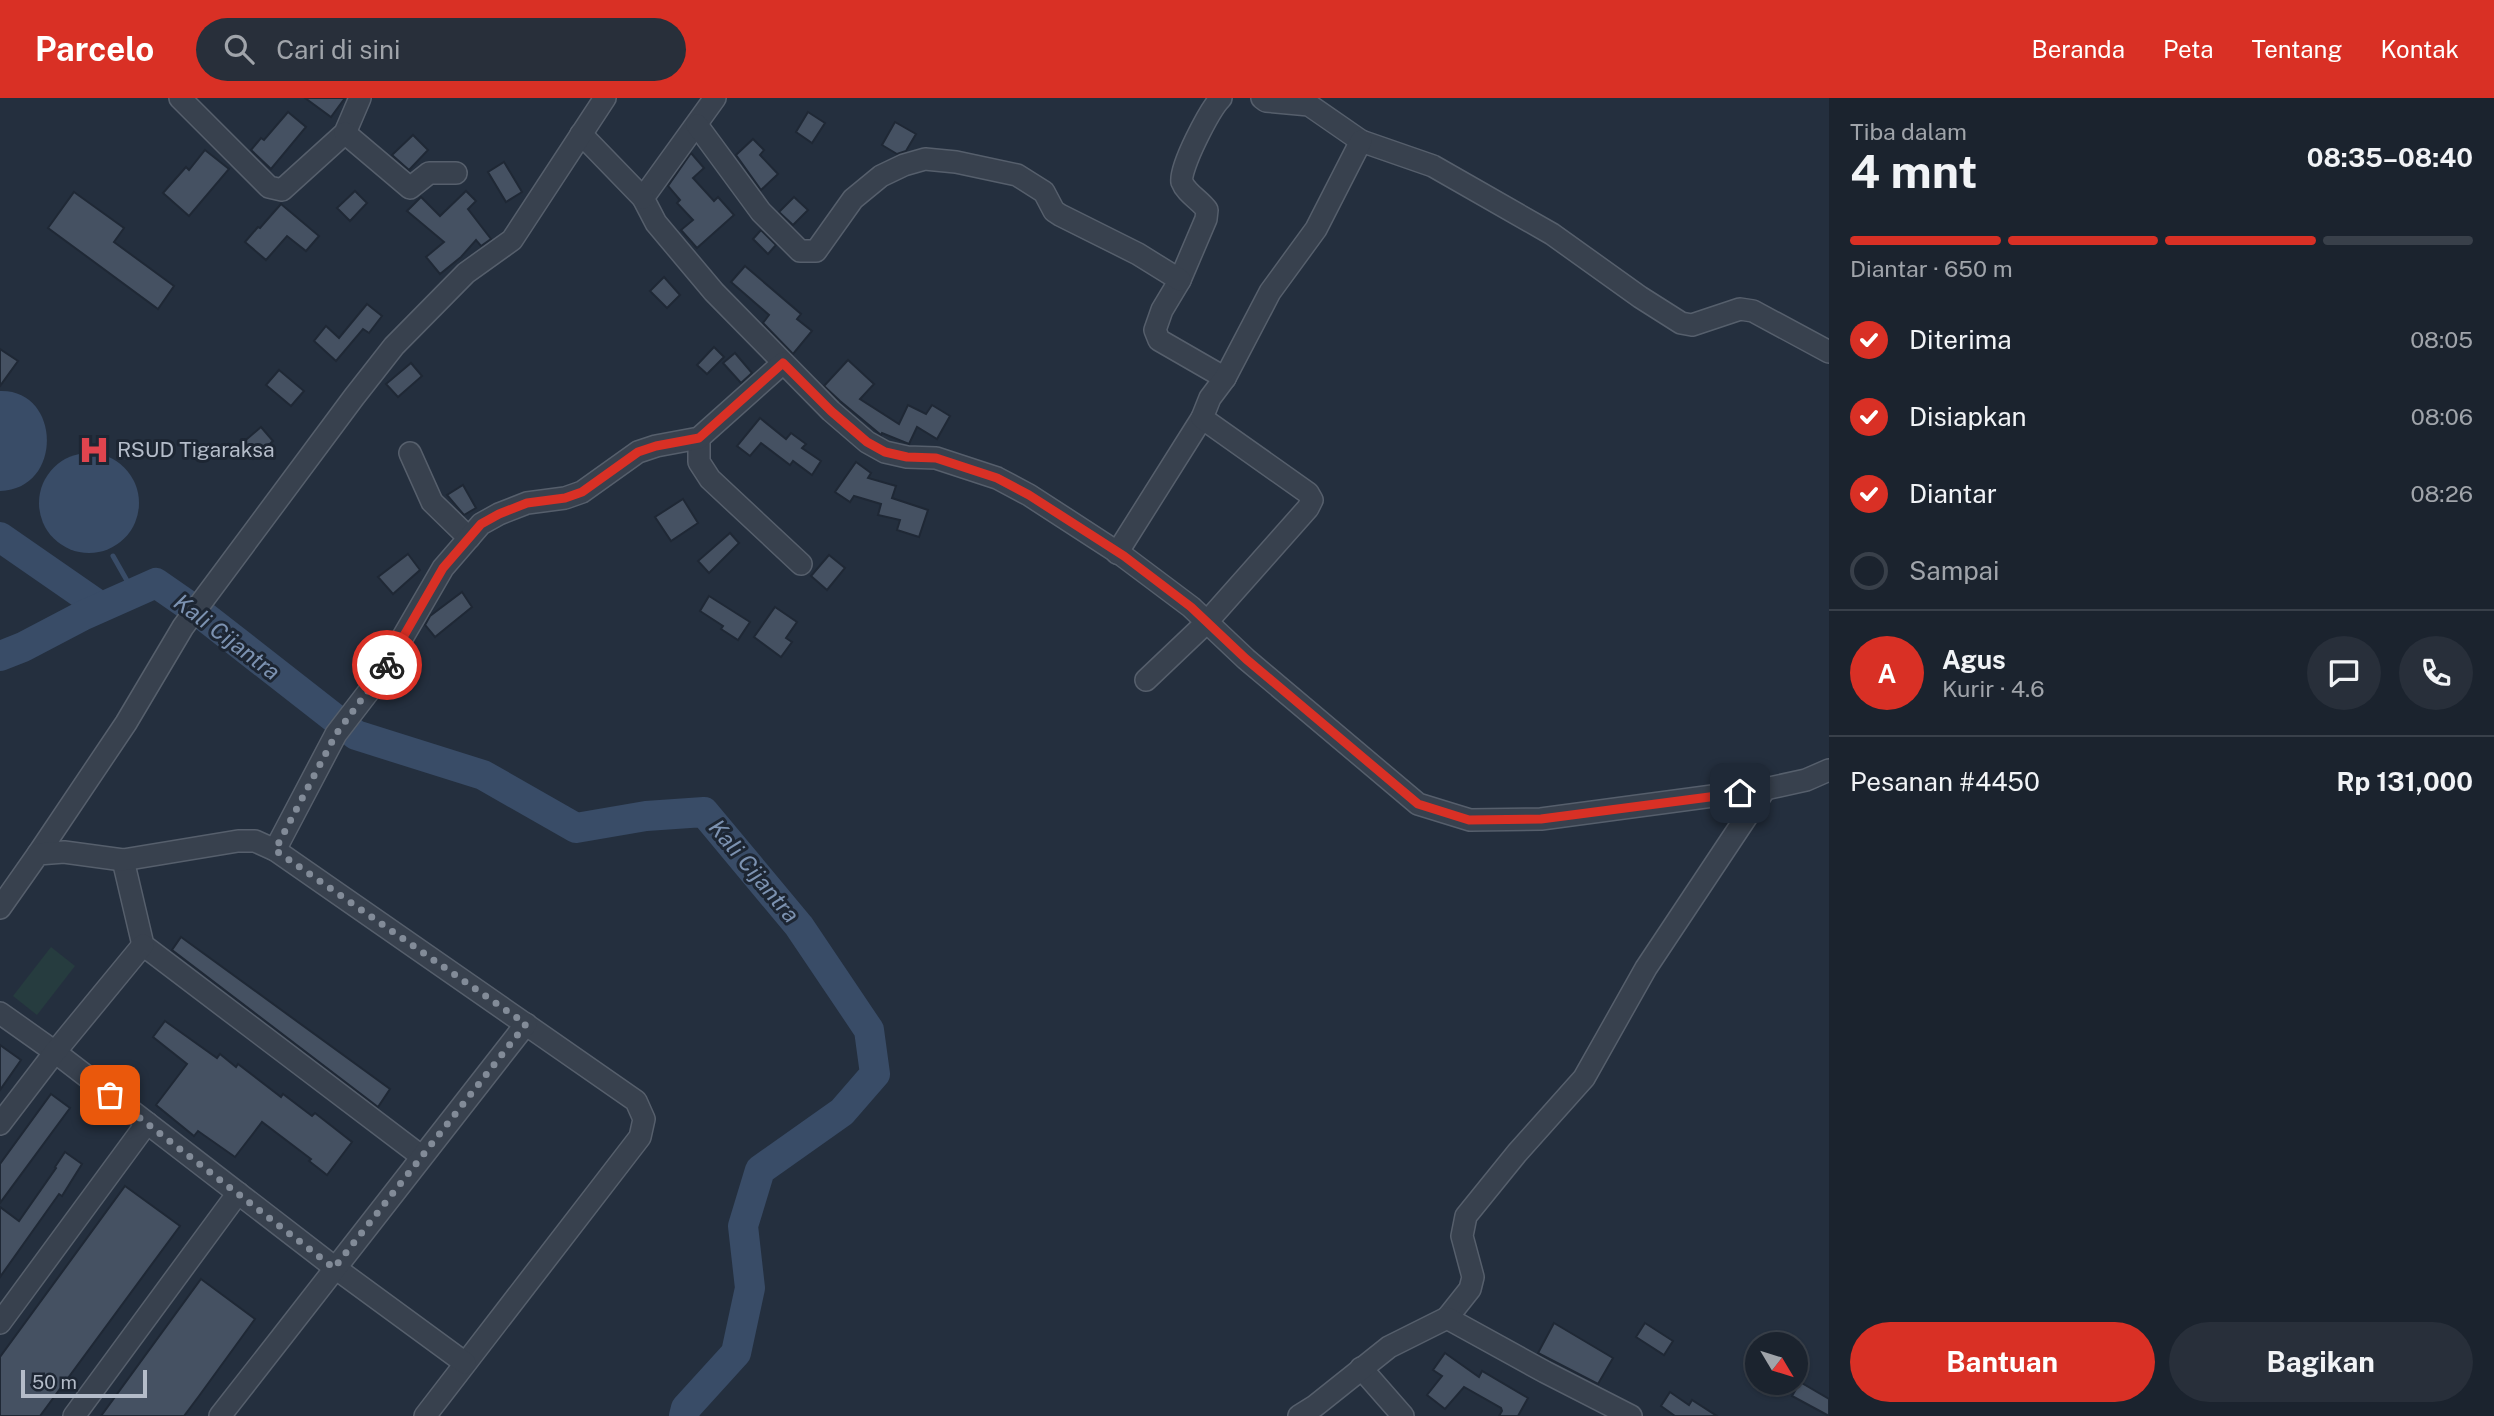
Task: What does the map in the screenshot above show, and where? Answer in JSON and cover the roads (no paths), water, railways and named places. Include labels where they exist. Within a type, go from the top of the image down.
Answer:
[{"type":"street","points":[[180,98],[269,187],[282,190],[345,133],[360,98]]},
{"type":"street","points":[[0,908],[126,723],[183,627],[394,346],[466,273],[512,240],[605,98]]},
{"type":"street","points":[[643,198],[715,98]]},
{"type":"street","points":[[1221,98],[1202,124],[1182,173],[1184,185],[1207,211],[1202,231],[1180,280],[1161,310],[1156,336],[1158,340],[1225,378]]},
{"type":"street","points":[[1262,98],[1278,103],[1309,105],[1360,141],[1433,166],[1552,234],[1681,323],[1692,325],[1740,309],[1753,311],[1829,352]]},
{"type":"street","points":[[697,125],[761,212],[800,251],[816,251],[853,199],[881,176],[925,159],[956,162],[1017,175],[1044,192],[1054,211],[1060,215],[1138,254],[1180,280]]},
{"type":"street","points":[[345,133],[410,188],[429,173],[456,173]]},
{"type":"street","points":[[581,134],[643,198],[656,223],[697,272],[783,363],[867,442],[885,452],[907,457],[936,458],[997,478],[1029,495],[1182,600],[1246,659],[1418,804],[1469,820],[1541,819],[1765,789],[1806,780],[1829,770]]},
{"type":"street","points":[[1116,553],[1202,418],[1210,398],[1225,378],[1270,292],[1316,229],[1360,141]]},
{"type":"street","points":[[275,850],[336,734],[379,678],[443,568],[481,524],[527,503],[565,498],[582,492],[638,452],[699,438],[783,363]]},
{"type":"street","points":[[1146,680],[1206,622],[1308,508],[1312,500],[1308,492],[1202,418]]},
{"type":"street","points":[[699,438],[699,462],[709,479],[801,564]]},
{"type":"street","points":[[411,453],[432,502],[470,538]]},
{"type":"street","points":[[1299,1416],[1389,1347],[1447,1318],[1470,1289],[1473,1277],[1462,1236],[1466,1216],[1517,1153],[1584,1078],[1646,968],[1765,789]]},
{"type":"street","points":[[38,854],[64,852],[123,860],[246,840],[255,841],[275,850],[636,1101],[644,1119],[640,1137],[425,1416]]},
{"type":"street","points":[[123,860],[143,944],[421,1156]]},
{"type":"street","points":[[0,1124],[143,944]]},
{"type":"street","points":[[0,1013],[55,1052],[334,1268],[465,1363]]},
{"type":"street","points":[[220,1416],[526,1024]]},
{"type":"street","points":[[0,1324],[147,1124]]},
{"type":"street","points":[[74,1416],[238,1193]]},
{"type":"street","points":[[1447,1318],[1632,1416]]},
{"type":"street","points":[[1360,1368],[1403,1416]]},
{"type":"water","points":[[0,391],[20,395],[35,406],[44,421],[47,440],[44,458],[36,474],[21,486],[0,491]]},
{"type":"water","points":[[89,453],[108,456],[125,467],[136,484],[139,503],[136,522],[125,539],[108,550],[89,553],[70,550],[53,539],[42,522],[39,503],[42,484],[53,467],[70,456]]},
{"type":"waterway","points":[[0,537],[101,607]]},
{"type":"waterway","points":[[113,556],[134,593]]},
{"type":"waterway","name":"Kali Cijantra","points":[[0,656],[156,583],[205,617],[356,735],[483,775],[576,828],[646,816],[704,812],[799,926],[869,1030],[875,1074],[842,1112],[760,1170],[743,1226],[750,1288],[736,1353],[686,1408],[684,1416]]},
{"type":"place","name":"RSUD Tigaraksa","points":[[94,450]]}]
